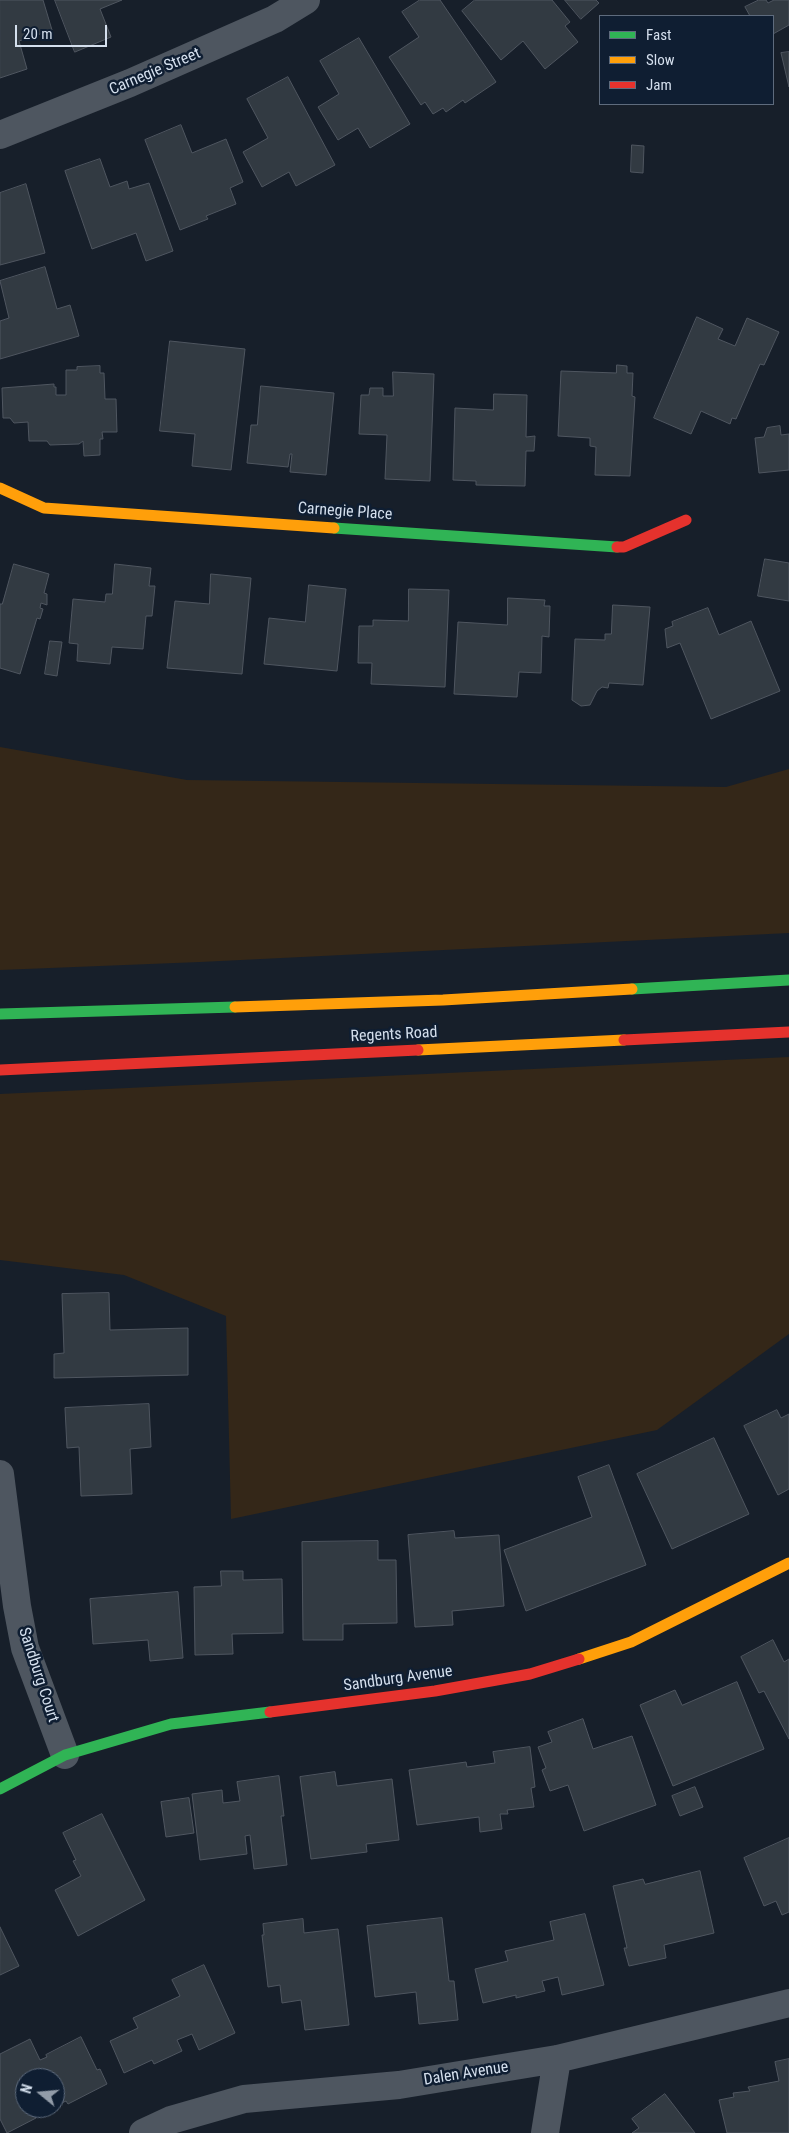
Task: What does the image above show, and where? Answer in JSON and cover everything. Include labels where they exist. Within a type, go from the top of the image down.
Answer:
[{"type":"main road","name":"Carnegie Place","points":[[0,488],[44,508],[624,547],[686,520]]},
{"type":"main road","name":"Regents Road","points":[[0,1014],[443,1000],[789,980]]},
{"type":"main road","name":"Regents Road","points":[[0,1070],[789,1032]]},
{"type":"main road","name":"Sandburg Avenue","points":[[0,1789],[65,1755],[171,1724],[435,1691],[530,1674],[631,1642],[789,1563]]},
{"type":"street","name":"Carnegie Street","points":[[0,135],[176,63],[275,19],[306,0]]},
{"type":"street","name":"Sandburg Court","points":[[0,1474],[17,1606],[25,1648],[65,1755]]},
{"type":"street","name":"Dalen Avenue","points":[[143,2133],[171,2120],[244,2099],[399,2085],[557,2059],[789,2003]]},
{"type":"street","points":[[545,2133],[557,2059]]},
{"type":"shaded area","points":[[0,747],[187,780],[726,787],[789,769],[789,933],[0,970]]},
{"type":"shaded area","points":[[789,1057],[789,1334],[657,1430],[231,1519],[226,1316],[124,1275],[0,1260],[0,1094]]},
{"type":"building","points":[[0,0],[43,0],[52,30],[19,41],[27,69],[0,78]]},
{"type":"building","points":[[55,0],[122,0],[100,9],[111,37],[75,52]]},
{"type":"building","points":[[420,0],[440,0],[496,82],[465,103],[463,100],[446,112],[443,108],[433,114],[425,102],[421,105],[389,57],[419,37],[402,12]]},
{"type":"building","points":[[475,0],[552,0],[570,22],[565,26],[578,42],[545,69],[523,41],[501,60],[462,11]]},
{"type":"building","points":[[565,0],[596,0],[599,3],[581,19]]},
{"type":"building","points":[[759,0],[766,0],[768,3],[774,0],[789,0],[789,25],[774,33],[774,15],[749,15],[745,7]]},
{"type":"building","points":[[359,38],[410,124],[370,148],[358,128],[338,140],[318,107],[339,94],[320,61]]},
{"type":"building","points":[[789,52],[789,87],[781,53]]},
{"type":"building","points":[[288,77],[335,165],[296,186],[289,172],[262,187],[243,152],[268,138],[247,99]]},
{"type":"building","points":[[181,125],[192,153],[226,139],[243,182],[230,188],[236,204],[206,216],[208,219],[180,230],[145,140]]},
{"type":"building","points":[[632,145],[644,146],[643,173],[631,172]]},
{"type":"building","points":[[100,159],[110,187],[127,181],[129,189],[149,183],[173,251],[146,261],[136,233],[92,249],[65,171]]},
{"type":"building","points":[[26,184],[45,253],[0,265],[0,193]]},
{"type":"building","points":[[45,267],[57,309],[70,305],[79,336],[0,359],[0,321],[9,318],[0,281]]},
{"type":"building","points":[[697,317],[723,329],[718,339],[735,346],[747,318],[779,332],[764,365],[760,364],[736,419],[732,418],[730,424],[701,411],[691,434],[654,418]]},
{"type":"building","points":[[170,341],[245,349],[231,470],[192,466],[195,434],[160,431]]},
{"type":"building","points":[[617,365],[627,366],[627,373],[633,373],[632,396],[635,397],[630,476],[595,475],[596,447],[590,446],[590,438],[558,436],[561,371],[616,373]]},
{"type":"building","points":[[100,366],[100,373],[104,373],[105,399],[116,399],[117,432],[102,432],[103,439],[100,439],[100,455],[84,456],[83,441],[79,444],[50,445],[47,441],[29,441],[28,422],[14,423],[10,418],[3,418],[2,388],[54,384],[56,395],[66,395],[66,370],[77,370],[77,367]]},
{"type":"building","points":[[393,372],[434,374],[430,481],[385,479],[387,435],[359,434],[361,395],[369,395],[370,388],[383,388],[383,396],[393,396]]},
{"type":"building","points":[[261,386],[334,393],[326,475],[290,472],[292,454],[290,454],[288,467],[247,463],[251,425],[257,425]]},
{"type":"building","points":[[494,394],[527,395],[526,437],[535,436],[534,451],[526,451],[525,486],[476,485],[476,481],[453,480],[455,408],[493,410]]},
{"type":"building","points":[[780,426],[781,435],[789,434],[789,470],[759,473],[755,438],[764,437],[767,428]]},
{"type":"building","points":[[765,559],[789,563],[789,601],[758,596]]},
{"type":"building","points":[[14,564],[49,574],[44,593],[47,594],[47,605],[41,603],[40,608],[43,609],[40,619],[37,618],[20,674],[0,668],[0,604],[2,604]]},
{"type":"building","points":[[115,564],[151,568],[149,586],[155,586],[152,616],[146,616],[143,649],[112,647],[110,664],[77,661],[78,644],[69,643],[73,599],[105,602],[106,594],[112,594]]},
{"type":"building","points":[[211,574],[251,578],[242,674],[167,668],[175,601],[209,604]]},
{"type":"building","points":[[309,585],[346,589],[337,671],[264,664],[269,618],[305,622]]},
{"type":"building","points":[[409,589],[449,590],[445,687],[371,684],[372,663],[358,663],[359,626],[373,626],[373,620],[408,621]]},
{"type":"building","points":[[508,598],[545,600],[544,606],[550,606],[549,637],[542,636],[541,673],[519,672],[517,697],[454,694],[458,622],[507,625]]},
{"type":"building","points":[[613,605],[650,607],[643,685],[609,683],[608,688],[602,687],[597,691],[590,705],[581,706],[572,700],[575,639],[605,640],[605,634],[611,634]]},
{"type":"building","points":[[708,608],[719,635],[751,621],[780,691],[711,719],[680,643],[667,648],[665,629],[673,626],[672,622]]},
{"type":"building","points":[[50,641],[62,642],[57,676],[45,674]]},
{"type":"building","points":[[109,1293],[110,1330],[188,1328],[188,1375],[54,1378],[54,1354],[64,1353],[62,1294]]},
{"type":"building","points":[[149,1404],[151,1447],[130,1449],[132,1494],[81,1496],[79,1447],[67,1448],[65,1408]]},
{"type":"building","points":[[777,1410],[781,1418],[789,1414],[789,1489],[778,1495],[744,1426]]},
{"type":"building","points":[[714,1438],[749,1514],[672,1549],[637,1474]]},
{"type":"building","points":[[609,1465],[646,1565],[526,1611],[504,1550],[592,1517],[578,1477]]},
{"type":"building","points":[[454,1531],[455,1538],[499,1535],[504,1606],[452,1611],[453,1625],[415,1627],[408,1535]]},
{"type":"building","points":[[378,1541],[378,1560],[396,1560],[397,1623],[343,1624],[343,1640],[303,1640],[302,1542]]},
{"type":"building","points":[[221,1571],[243,1571],[243,1580],[282,1579],[283,1633],[232,1634],[233,1654],[195,1655],[194,1587],[221,1586]]},
{"type":"building","points":[[178,1592],[183,1658],[150,1661],[148,1640],[93,1644],[90,1599]]},
{"type":"building","points":[[773,1640],[784,1662],[789,1659],[789,1739],[764,1691],[759,1693],[741,1657]]},
{"type":"building","points":[[737,1682],[764,1749],[673,1786],[640,1705],[675,1690],[682,1705]]},
{"type":"building","points":[[583,1719],[593,1749],[632,1736],[656,1805],[584,1831],[568,1785],[550,1791],[542,1770],[546,1768],[538,1747],[552,1742],[548,1732]]},
{"type":"building","points":[[530,1747],[535,1787],[531,1788],[534,1807],[507,1810],[508,1814],[500,1814],[502,1829],[480,1832],[479,1817],[417,1825],[409,1770],[466,1762],[467,1767],[495,1763],[493,1752]]},
{"type":"building","points":[[335,1772],[337,1786],[392,1779],[399,1840],[366,1844],[367,1852],[311,1859],[300,1777]]},
{"type":"building","points":[[279,1776],[284,1816],[281,1816],[287,1865],[254,1869],[250,1835],[245,1836],[247,1854],[200,1860],[192,1794],[222,1790],[223,1803],[240,1801],[237,1782]]},
{"type":"building","points":[[695,1787],[703,1807],[680,1816],[672,1796]]},
{"type":"building","points":[[189,1798],[194,1833],[166,1837],[161,1802]]},
{"type":"building","points":[[102,1814],[145,1900],[78,1936],[55,1890],[81,1876],[73,1861],[76,1860],[63,1833]]},
{"type":"building","points":[[789,1838],[789,1912],[782,1915],[776,1901],[764,1906],[744,1858]]},
{"type":"building","points":[[700,1871],[714,1933],[664,1945],[666,1958],[629,1966],[624,1948],[627,1948],[613,1886],[643,1879],[645,1884]]},
{"type":"building","points":[[585,1914],[604,1985],[562,1995],[558,1977],[542,1981],[545,1991],[516,1998],[516,1995],[483,2003],[475,1969],[508,1961],[505,1951],[554,1940],[550,1922]]},
{"type":"building","points":[[442,1918],[449,1981],[454,1981],[458,2020],[419,2024],[416,1992],[375,1997],[367,1926]]},
{"type":"building","points":[[303,1919],[304,1933],[338,1929],[349,2025],[305,2030],[301,2000],[282,2003],[280,1985],[268,1987],[262,1935],[264,1935],[263,1924]]},
{"type":"building","points":[[0,1927],[19,1966],[0,1975]]},
{"type":"building","points":[[204,1965],[235,2033],[199,2050],[192,2034],[177,2040],[182,2051],[154,2064],[152,2060],[124,2073],[110,2041],[138,2028],[133,2018],[180,1996],[172,1980]]},
{"type":"building","points":[[81,2037],[97,2070],[100,2069],[107,2084],[68,2104],[65,2101],[65,2068],[15,2068],[15,2118],[36,2118],[7,2133],[0,2119],[0,2054],[30,2039],[40,2060],[47,2057],[46,2055]]},
{"type":"building","points":[[789,2059],[789,2133],[727,2133],[719,2100],[734,2097],[733,2093],[750,2091],[748,2087],[779,2081],[775,2062]]},
{"type":"building","points":[[665,2094],[695,2133],[632,2133],[639,2128],[632,2119]]},
{"type":"traffic: fast","points":[[334,528],[617,547]]},
{"type":"traffic: fast","points":[[632,989],[789,980]]},
{"type":"traffic: fast","points":[[0,1014],[235,1007]]},
{"type":"traffic: fast","points":[[0,1789],[65,1755],[171,1724],[270,1712]]},
{"type":"traffic: slow","points":[[0,488],[44,508],[334,528]]},
{"type":"traffic: slow","points":[[235,1007],[443,1000],[632,989]]},
{"type":"traffic: slow","points":[[418,1050],[624,1040]]},
{"type":"traffic: slow","points":[[579,1659],[631,1642],[789,1563]]},
{"type":"traffic: jam","points":[[617,547],[624,547],[686,520]]},
{"type":"traffic: jam","points":[[624,1040],[789,1032]]},
{"type":"traffic: jam","points":[[0,1070],[418,1050]]},
{"type":"traffic: jam","points":[[270,1712],[435,1691],[530,1674],[579,1659]]}]
